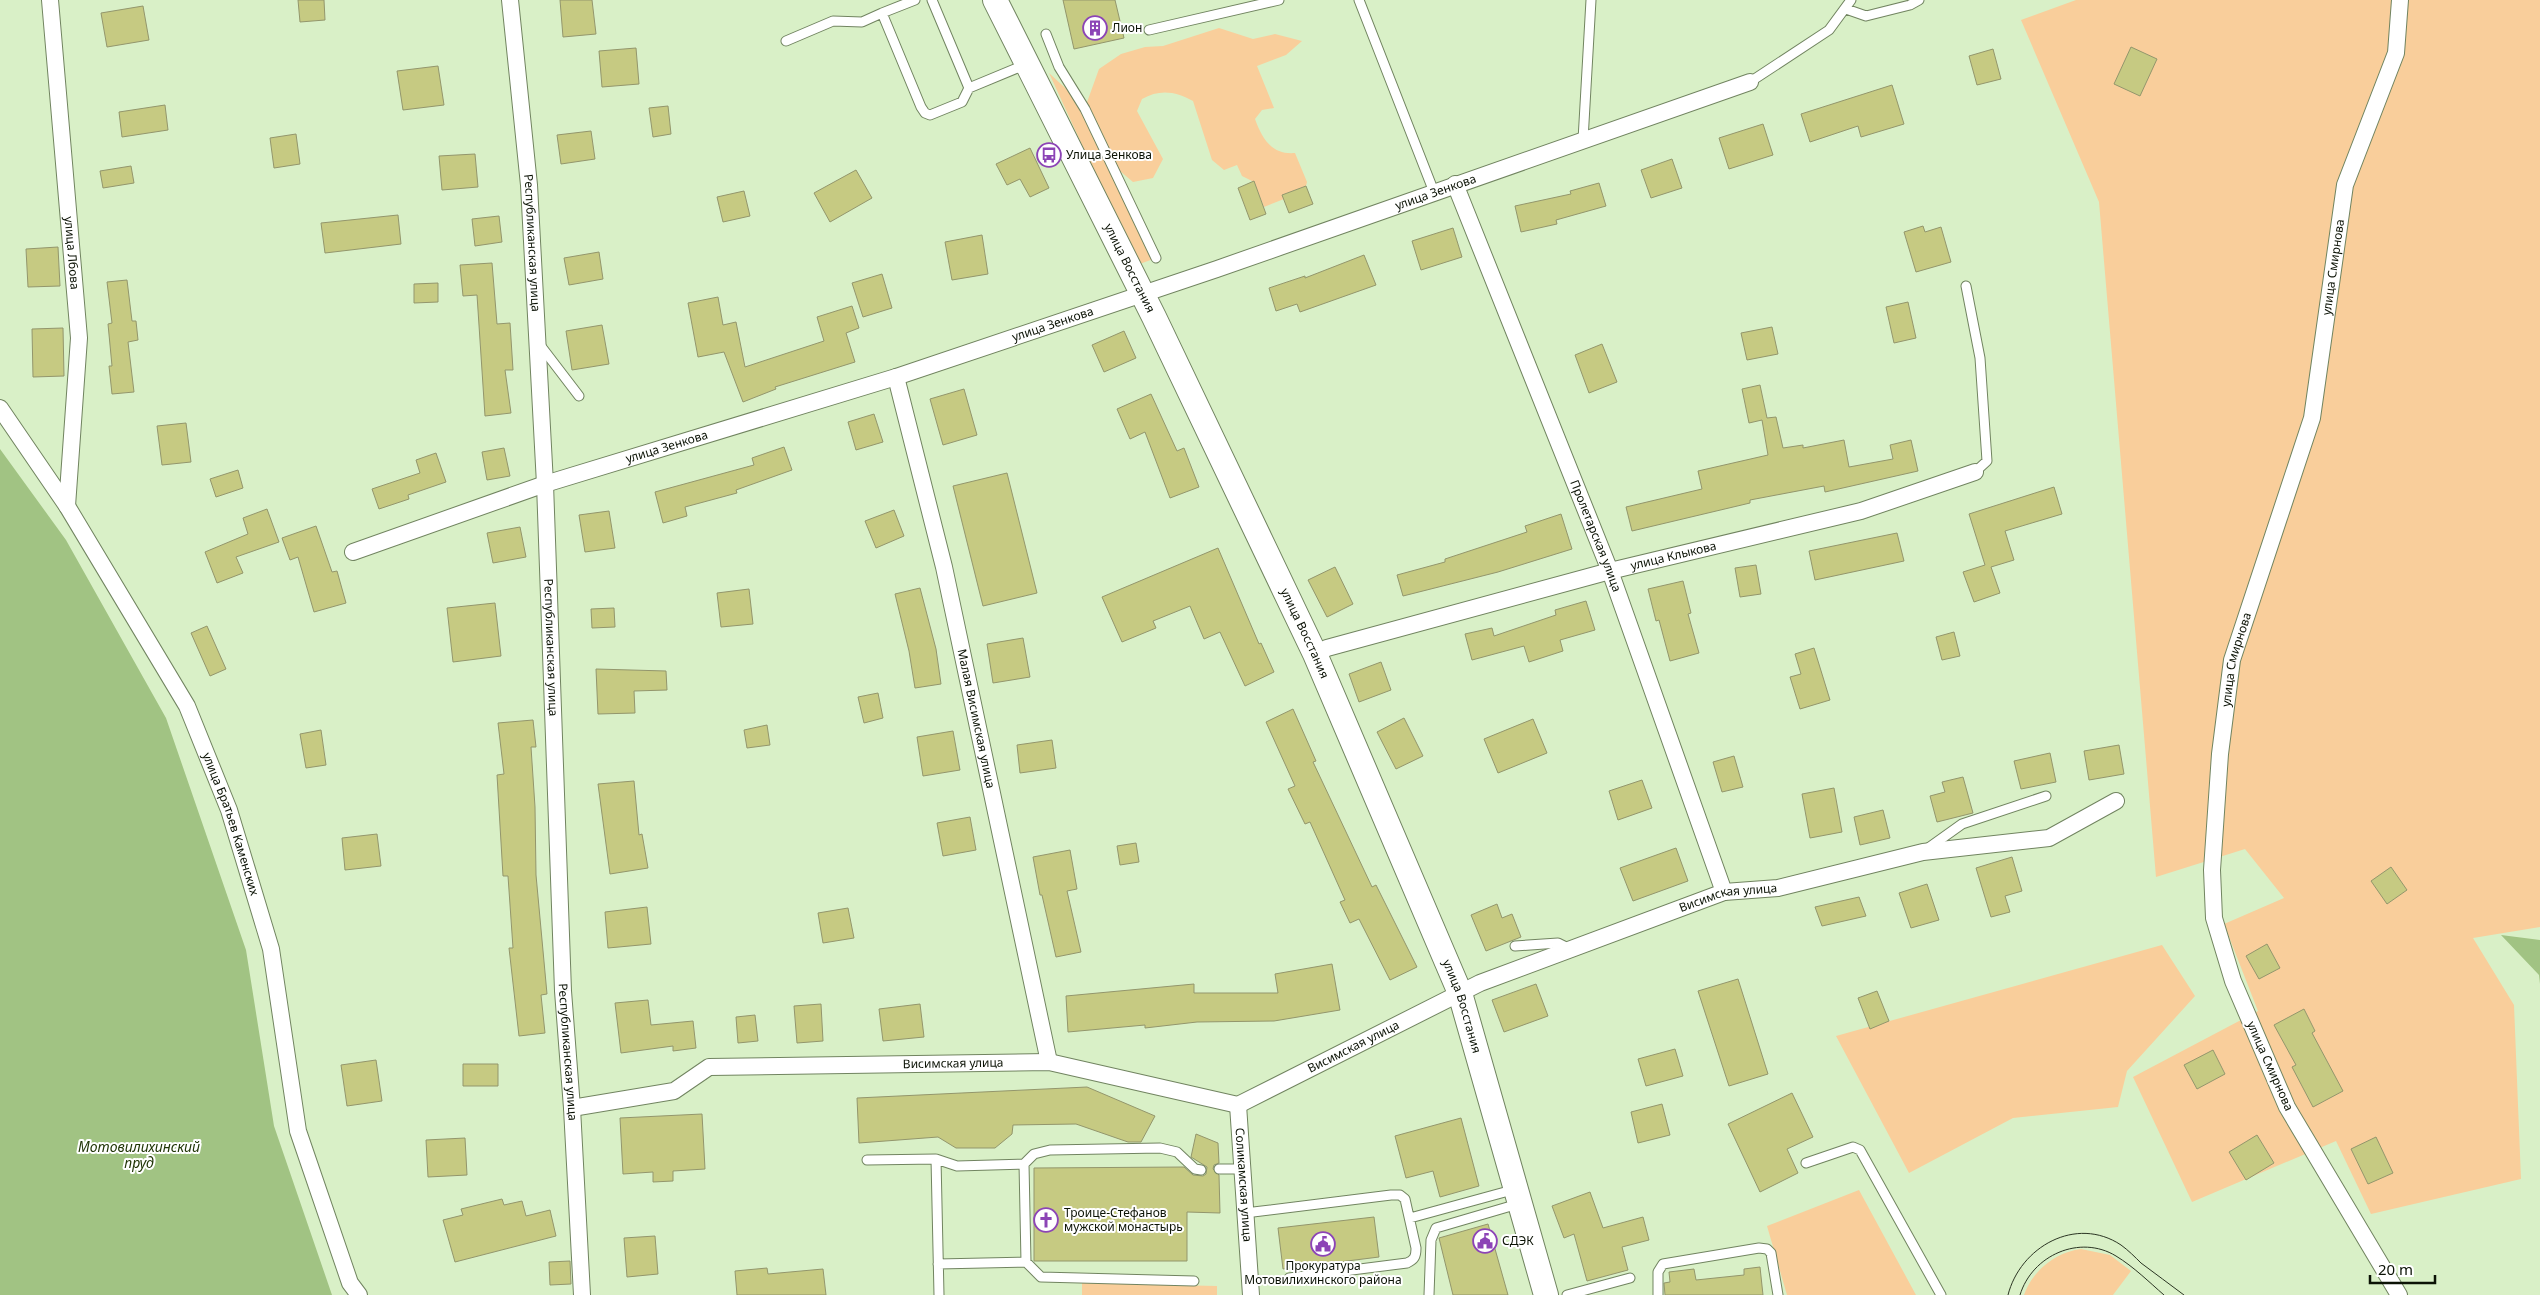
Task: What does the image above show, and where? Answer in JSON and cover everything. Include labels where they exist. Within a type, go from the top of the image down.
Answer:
[{"type":"street","name":"улица Лбова","points":[[50,0],[79,338],[67,506]]},
{"type":"street","name":"Республиканская улица","points":[[510,0],[529,185],[545,484],[563,991],[572,1108],[582,1295]]},
{"type":"street","name":"улица Восстания","points":[[994,0],[1028,64],[1141,294],[1315,654],[1460,992],[1546,1295]]},
{"type":"street","name":"улица Смирнова","points":[[2399,1295],[2287,1107],[2233,981],[2214,918],[2212,870],[2220,754],[2232,660],[2312,418],[2345,185],[2396,53],[2400,0]]},
{"type":"street","name":"улица Зенкова","points":[[353,552],[545,484],[896,377],[1141,294],[1750,82]]},
{"type":"street","name":"Пролетарская улица","points":[[1455,184],[1610,571],[1724,892]]},
{"type":"street","name":"Малая Висимская улица","points":[[896,377],[944,567],[1049,1062]]},
{"type":"street","name":"улица Братьев Каменских","points":[[0,408],[67,506],[187,706],[230,810],[270,949],[298,1131],[354,1289],[367,1295]]},
{"type":"street","name":"улица Клыкова","points":[[1315,654],[1327,648],[1610,571],[1861,511],[1975,472]]},
{"type":"street","name":"Висимская улица","points":[[572,1108],[674,1091],[709,1067],[1049,1062],[1238,1105],[1460,992],[1724,892],[1778,888],[1923,852],[2050,838],[2116,801]]},
{"type":"street","name":"Соликамская улица","points":[[1238,1105],[1251,1295]]},
{"type":"lane","points":[[786,40],[833,21],[862,22],[915,0]]},
{"type":"lane","points":[[932,0],[969,88]]},
{"type":"lane","points":[[1149,30],[1279,0]]},
{"type":"lane","points":[[1359,0],[1434,192]]},
{"type":"lane","points":[[1583,140],[1591,0]]},
{"type":"lane","points":[[1750,82],[1830,30],[1851,0]]},
{"type":"lane","points":[[1846,9],[1866,16],[1910,5],[1919,0]]},
{"type":"lane","points":[[882,13],[925,113],[936,114],[962,102],[969,88],[1028,64]]},
{"type":"lane","points":[[1046,34],[1059,67],[1085,109],[1156,258]]},
{"type":"lane","points":[[1966,286],[1980,358],[1987,461],[1975,472]]},
{"type":"lane","points":[[536,340],[579,396]]},
{"type":"lane","points":[[1923,852],[1962,824],[2046,796]]},
{"type":"lane","points":[[1515,946],[1558,944],[1570,949]]},
{"type":"lane","points":[[1806,1163],[1853,1147],[1860,1150],[1941,1295]]},
{"type":"lane","points":[[867,1160],[936,1159],[957,1166],[1024,1164],[1034,1154],[1050,1150],[1160,1148],[1176,1152],[1195,1169],[1201,1170]]},
{"type":"lane","points":[[936,1159],[939,1295]]},
{"type":"lane","points":[[1024,1164],[1026,1262],[1041,1277],[1194,1281]]},
{"type":"lane","points":[[1219,1170],[1242,1169]]},
{"type":"lane","points":[[1245,1213],[1400,1195],[1405,1199],[1416,1248],[1416,1256],[1412,1261],[1289,1278]]},
{"type":"lane","points":[[1410,1218],[1518,1196]]},
{"type":"lane","points":[[1429,1295],[1431,1240],[1436,1228],[1518,1196]]},
{"type":"lane","points":[[1658,1295],[1658,1272],[1663,1264],[1759,1248],[1766,1249],[1771,1253],[1778,1295]]},
{"type":"lane","points":[[938,1264],[1026,1262]]},
{"type":"lane","points":[[1567,1295],[1630,1278]]},
{"type":"shaded area","points":[[2076,0],[2540,0],[2540,927],[2473,938],[2514,1005],[2521,1179],[2371,1214],[2336,1141],[2192,1202],[2133,1077],[2258,1011],[2224,924],[2284,898],[2245,849],[2156,877],[2099,202],[2021,20]]},
{"type":"shaded area","points":[[1219,28],[1253,39],[1275,34],[1302,41],[1286,55],[1257,66],[1274,108],[1262,110],[1255,119],[1258,126],[1264,139],[1274,148],[1287,153],[1295,153],[1307,182],[1306,186],[1282,195],[1284,199],[1264,207],[1254,182],[1242,176],[1237,165],[1224,170],[1212,160],[1193,101],[1168,92],[1142,99],[1137,111],[1163,159],[1153,178],[1133,182],[1120,171],[1086,105],[1099,69],[1121,54],[1145,47],[1163,46]]},
{"type":"shaded area","points":[[1049,73],[1075,97],[1156,258],[1137,265]]},
{"type":"shaded area","points":[[2162,945],[2195,996],[2127,1071],[2118,1107],[2013,1118],[1909,1173],[1836,1036]]},
{"type":"shaded area","points":[[1859,1190],[1916,1295],[1787,1295],[1767,1226]]},
{"type":"shaded area","points":[[2081,1249],[2110,1255],[2131,1271],[2113,1295],[2024,1295],[2033,1278],[2046,1264],[2063,1254]]},
{"type":"shaded area","points":[[1082,1283],[1217,1286],[1217,1295],[1082,1295]]},
{"type":"water","name":"Мотовилихинский пруд","points":[[0,449],[66,540],[166,718],[246,950],[274,1126],[332,1295],[0,1295]]},
{"type":"water","points":[[2501,935],[2540,940],[2540,984],[2539,975]]},
{"type":"building","points":[[298,0],[324,0],[325,20],[300,22]]},
{"type":"building","points":[[560,0],[592,0],[596,34],[563,37]]},
{"type":"building","name":"Лион","points":[[1063,0],[1115,0],[1124,38],[1074,49]]},
{"type":"building","points":[[143,6],[149,40],[107,47],[101,13]]},
{"type":"building","points":[[2131,47],[2157,59],[2140,96],[2114,84]]},
{"type":"building","points":[[636,48],[639,84],[602,87],[599,51]]},
{"type":"building","points":[[1993,49],[2001,79],[1977,85],[1969,56]]},
{"type":"building","points":[[438,66],[444,105],[403,110],[397,71]]},
{"type":"building","points":[[1892,85],[1904,124],[1861,137],[1858,126],[1810,142],[1801,114]]},
{"type":"building","points":[[165,105],[168,130],[122,137],[119,112]]},
{"type":"building","points":[[668,106],[671,134],[653,137],[649,108]]},
{"type":"building","points":[[1763,124],[1773,155],[1729,169],[1719,138]]},
{"type":"building","points":[[591,131],[595,159],[561,164],[557,135]]},
{"type":"building","points":[[296,134],[300,164],[274,168],[270,138]]},
{"type":"building","points":[[1030,148],[1049,188],[1030,197],[1020,179],[1007,185],[996,164]]},
{"type":"building","points":[[475,154],[478,187],[442,190],[439,156]]},
{"type":"building","points":[[1672,159],[1682,188],[1651,198],[1641,170]]},
{"type":"building","points":[[131,166],[134,183],[103,188],[100,171]]},
{"type":"building","points":[[856,170],[872,198],[830,222],[814,193]]},
{"type":"building","points":[[1254,181],[1266,214],[1250,220],[1238,188]]},
{"type":"building","points":[[1599,183],[1606,206],[1556,220],[1557,224],[1521,232],[1515,206],[1571,194],[1570,191]]},
{"type":"building","points":[[1306,186],[1313,204],[1289,213],[1282,195]]},
{"type":"building","points":[[744,191],[750,216],[723,222],[717,197]]},
{"type":"building","points":[[398,215],[401,244],[325,253],[321,223]]},
{"type":"building","points":[[499,216],[502,242],[475,246],[472,219]]},
{"type":"building","points":[[1923,226],[1925,232],[1941,227],[1951,262],[1916,272],[1904,232]]},
{"type":"building","points":[[1453,228],[1462,257],[1421,270],[1412,241]]},
{"type":"building","points":[[982,235],[988,274],[952,280],[945,242]]},
{"type":"building","points":[[58,247],[60,286],[28,287],[26,249]]},
{"type":"building","points":[[599,252],[603,279],[569,285],[564,258]]},
{"type":"building","points":[[1364,255],[1376,285],[1300,312],[1297,304],[1276,311],[1269,288],[1305,276],[1305,278]]},
{"type":"building","points":[[492,263],[497,324],[510,323],[513,370],[505,370],[511,413],[485,416],[477,295],[463,296],[460,265]]},
{"type":"building","points":[[882,274],[892,308],[863,317],[852,283]]},
{"type":"building","points":[[127,280],[132,321],[136,321],[138,340],[128,342],[134,392],[112,394],[109,366],[112,366],[108,324],[112,323],[107,282]]},
{"type":"building","points":[[438,283],[438,302],[414,303],[414,284]]},
{"type":"building","points":[[718,297],[723,325],[736,322],[745,367],[824,341],[817,317],[852,306],[859,328],[846,333],[855,362],[775,387],[776,389],[743,402],[724,352],[698,357],[688,303]]},
{"type":"building","points":[[1908,302],[1916,338],[1894,343],[1886,307]]},
{"type":"building","points":[[602,325],[609,364],[572,370],[566,331]]},
{"type":"building","points":[[1772,327],[1778,354],[1747,360],[1741,333]]},
{"type":"building","points":[[63,328],[64,376],[33,377],[32,329]]},
{"type":"building","points":[[1124,331],[1136,358],[1104,372],[1092,345]]},
{"type":"building","points":[[1602,344],[1617,382],[1589,393],[1575,355]]},
{"type":"building","points":[[1760,385],[1767,418],[1776,417],[1783,448],[1803,445],[1803,448],[1844,440],[1849,467],[1893,459],[1890,445],[1911,440],[1918,471],[1825,492],[1824,486],[1750,500],[1750,503],[1632,531],[1626,507],[1702,489],[1698,471],[1768,455],[1762,420],[1749,423],[1742,389]]},
{"type":"building","points":[[964,389],[977,435],[943,445],[930,399]]},
{"type":"building","points":[[1151,394],[1177,451],[1184,448],[1199,487],[1170,498],[1145,432],[1130,439],[1117,409]]},
{"type":"building","points":[[874,414],[883,442],[856,450],[848,422]]},
{"type":"building","points":[[186,423],[191,462],[162,465],[157,426]]},
{"type":"building","points":[[784,447],[792,470],[736,490],[737,493],[685,507],[687,516],[663,523],[655,492],[754,465],[752,458]]},
{"type":"building","points":[[504,448],[510,476],[487,480],[482,452]]},
{"type":"building","points":[[436,453],[446,482],[408,495],[409,499],[379,509],[372,489],[420,473],[416,460]]},
{"type":"building","points":[[238,470],[243,488],[216,497],[210,479]]},
{"type":"building","points":[[1007,473],[1037,593],[983,606],[953,486]]},
{"type":"building","points":[[2054,487],[2062,514],[2005,531],[2014,560],[1991,567],[2000,593],[1974,602],[1963,572],[1985,565],[1969,514]]},
{"type":"building","points":[[267,509],[279,542],[236,557],[243,573],[217,583],[205,552],[248,534],[243,518]]},
{"type":"building","points":[[894,510],[904,536],[876,548],[865,521]]},
{"type":"building","points":[[609,511],[615,548],[585,552],[579,515]]},
{"type":"building","points":[[1561,514],[1572,549],[1498,572],[1403,596],[1397,575],[1445,562],[1445,559],[1527,532],[1525,526]]},
{"type":"building","points":[[316,526],[332,572],[337,571],[346,603],[314,612],[298,557],[290,560],[282,538]]},
{"type":"building","points":[[520,527],[526,557],[493,563],[487,533]]},
{"type":"building","points":[[1897,533],[1904,561],[1815,580],[1809,551]]},
{"type":"building","points":[[1218,548],[1259,644],[1261,643],[1274,672],[1245,686],[1220,632],[1204,639],[1190,606],[1153,621],[1156,628],[1122,642],[1102,597]]},
{"type":"building","points":[[1756,565],[1761,594],[1740,597],[1735,568]]},
{"type":"building","points":[[1335,567],[1353,604],[1327,617],[1308,580]]},
{"type":"building","points":[[1683,581],[1691,613],[1688,614],[1699,653],[1670,661],[1659,620],[1656,621],[1648,589]]},
{"type":"building","points":[[920,588],[936,649],[941,684],[915,688],[909,651],[895,594]]},
{"type":"building","points":[[749,589],[753,624],[721,627],[717,593]]},
{"type":"building","points":[[1586,601],[1595,630],[1560,640],[1563,651],[1529,662],[1524,646],[1472,660],[1465,634],[1492,628],[1494,636],[1556,615],[1555,610]]},
{"type":"building","points":[[495,603],[501,656],[453,662],[447,608]]},
{"type":"building","points":[[614,608],[615,627],[592,628],[591,609]]},
{"type":"building","points":[[207,626],[226,669],[210,676],[191,633]]},
{"type":"building","points":[[1954,632],[1960,656],[1942,660],[1936,637]]},
{"type":"building","points":[[1023,638],[1030,677],[993,683],[987,644]]},
{"type":"building","points":[[1814,648],[1830,700],[1800,709],[1790,677],[1801,674],[1795,654]]},
{"type":"building","points":[[1381,662],[1391,690],[1359,702],[1349,674]]},
{"type":"building","points":[[596,669],[666,671],[667,690],[634,691],[635,713],[598,714]]},
{"type":"building","points":[[878,693],[883,718],[864,723],[858,697]]},
{"type":"building","points":[[1293,709],[1316,761],[1313,762],[1372,887],[1376,885],[1417,967],[1390,980],[1359,919],[1350,923],[1340,902],[1345,900],[1310,822],[1305,824],[1288,789],[1295,786],[1266,722]]},
{"type":"building","points":[[1404,718],[1423,756],[1396,769],[1377,732]]},
{"type":"building","points":[[1533,719],[1547,753],[1498,773],[1484,739]]},
{"type":"building","points":[[533,720],[536,747],[531,747],[535,807],[536,875],[547,994],[541,995],[545,1033],[519,1036],[509,948],[513,948],[508,876],[503,876],[497,775],[504,774],[498,723]]},
{"type":"building","points":[[767,725],[770,745],[747,748],[744,730]]},
{"type":"building","points":[[321,730],[326,765],[306,768],[300,734]]},
{"type":"building","points":[[953,731],[960,770],[923,776],[917,737]]},
{"type":"building","points":[[1052,740],[1056,768],[1020,773],[1017,745]]},
{"type":"building","points":[[2119,745],[2124,774],[2089,780],[2084,751]]},
{"type":"building","points":[[2050,753],[2056,782],[2021,789],[2014,761]]},
{"type":"building","points":[[1734,756],[1743,787],[1722,792],[1713,762]]},
{"type":"building","points":[[1963,777],[1973,813],[1937,822],[1930,796],[1945,792],[1942,782]]},
{"type":"building","points":[[1642,780],[1652,808],[1618,820],[1609,791]]},
{"type":"building","points":[[634,781],[639,835],[642,834],[648,868],[610,874],[598,784]]},
{"type":"building","points":[[1834,788],[1842,832],[1810,838],[1802,794]]},
{"type":"building","points":[[1883,810],[1890,838],[1860,845],[1854,817]]},
{"type":"building","points":[[970,817],[976,850],[943,856],[937,823]]},
{"type":"building","points":[[377,834],[381,866],[345,870],[342,838]]},
{"type":"building","points":[[1136,843],[1139,862],[1120,865],[1117,846]]},
{"type":"building","points":[[1676,848],[1688,881],[1633,901],[1620,868]]},
{"type":"building","points":[[1070,850],[1077,889],[1067,891],[1081,952],[1056,957],[1042,895],[1040,895],[1033,857]]},
{"type":"building","points":[[2012,857],[2022,891],[2005,896],[2010,912],[1991,917],[1976,868]]},
{"type":"building","points":[[2391,867],[2407,890],[2387,904],[2371,881]]},
{"type":"building","points":[[1927,884],[1939,920],[1911,928],[1899,893]]},
{"type":"building","points":[[1859,897],[1866,916],[1822,926],[1815,907]]},
{"type":"building","points":[[1497,904],[1502,918],[1512,914],[1521,937],[1486,951],[1471,915]]},
{"type":"building","points":[[647,907],[651,944],[608,948],[605,912]]},
{"type":"building","points":[[848,908],[854,938],[823,943],[818,913]]},
{"type":"building","points":[[2267,944],[2280,968],[2259,979],[2246,956]]},
{"type":"building","points":[[1332,964],[1340,1010],[1274,1021],[1197,1022],[1145,1028],[1145,1025],[1068,1032],[1066,996],[1194,984],[1194,993],[1278,993],[1275,974]]},
{"type":"building","points":[[1738,979],[1768,1074],[1729,1086],[1698,991]]},
{"type":"building","points":[[1536,984],[1548,1016],[1504,1032],[1492,1000]]},
{"type":"building","points":[[1877,991],[1889,1021],[1870,1029],[1858,998]]},
{"type":"building","points":[[648,1000],[651,1025],[693,1021],[696,1048],[673,1051],[673,1046],[621,1053],[615,1003]]},
{"type":"building","points":[[821,1004],[823,1041],[797,1043],[794,1006]]},
{"type":"building","points":[[920,1004],[924,1037],[883,1041],[879,1009]]},
{"type":"building","points":[[2304,1009],[2315,1031],[2312,1033],[2343,1091],[2313,1107],[2292,1067],[2296,1065],[2274,1025]]},
{"type":"building","points":[[755,1015],[758,1041],[738,1043],[736,1017]]},
{"type":"building","points":[[1675,1049],[1683,1076],[1646,1086],[1638,1059]]},
{"type":"building","points":[[2213,1050],[2225,1074],[2197,1089],[2184,1065]]},
{"type":"building","points":[[376,1060],[382,1101],[347,1106],[341,1065]]},
{"type":"building","points":[[463,1064],[498,1064],[498,1086],[463,1086]]},
{"type":"building","points":[[1087,1087],[1155,1116],[1141,1142],[1128,1142],[1076,1124],[1013,1125],[1012,1134],[995,1148],[956,1148],[938,1137],[859,1143],[857,1098]]},
{"type":"building","points":[[1792,1093],[1813,1137],[1787,1149],[1798,1173],[1760,1192],[1728,1124]]},
{"type":"building","points":[[1662,1104],[1670,1135],[1638,1143],[1631,1112]]},
{"type":"building","points":[[702,1114],[705,1169],[673,1171],[673,1181],[653,1182],[653,1172],[623,1174],[620,1118]]},
{"type":"building","points":[[1461,1118],[1479,1186],[1440,1197],[1433,1171],[1406,1178],[1395,1136]]},
{"type":"building","points":[[1196,1134],[1218,1143],[1219,1163],[1214,1165],[1213,1169],[1219,1175],[1220,1213],[1187,1212],[1187,1261],[1034,1261],[1034,1168],[1184,1167],[1193,1175],[1203,1176],[1206,1174],[1207,1167],[1191,1157]]},
{"type":"building","points":[[2257,1135],[2274,1163],[2246,1180],[2229,1152]]},
{"type":"building","points":[[2376,1137],[2393,1173],[2368,1184],[2351,1149]]},
{"type":"building","points":[[465,1138],[467,1175],[428,1177],[426,1140]]},
{"type":"building","points":[[1590,1192],[1603,1228],[1643,1217],[1649,1240],[1622,1247],[1628,1270],[1587,1281],[1574,1234],[1564,1238],[1552,1206]]},
{"type":"building","points":[[502,1199],[504,1205],[522,1201],[526,1216],[550,1210],[556,1236],[455,1262],[443,1220],[463,1215],[461,1209]]},
{"type":"building","points":[[1374,1217],[1379,1257],[1283,1269],[1278,1228]]},
{"type":"building","points":[[1488,1224],[1508,1295],[1453,1295],[1439,1238]]},
{"type":"building","points":[[655,1236],[658,1274],[627,1277],[624,1238]]},
{"type":"building","points":[[570,1261],[571,1284],[550,1285],[549,1262]]},
{"type":"building","points":[[1760,1267],[1763,1295],[1665,1295],[1664,1283],[1670,1282],[1669,1272],[1694,1269],[1696,1280],[1744,1275],[1744,1269]]},
{"type":"building","points":[[767,1268],[768,1274],[823,1269],[826,1295],[737,1295],[735,1271]]},
{"type":"tram line","points":[[2008,1295],[2014,1278],[2024,1263],[2037,1250],[2052,1241],[2069,1235],[2086,1233],[2104,1237],[2121,1245],[2141,1263],[2184,1295]]},
{"type":"tram line","points":[[2020,1295],[2026,1281],[2046,1259],[2059,1252],[2073,1248],[2088,1247],[2116,1256],[2164,1295]]},
{"type":"place","name":"Лион","points":[[1095,28]]},
{"type":"place","name":"Улица Зенкова","points":[[1049,155]]},
{"type":"place","name":"Троице-Стефанов мужской монастырь","points":[[1046,1220]]},
{"type":"place","name":"СДЭК","points":[[1485,1241]]},
{"type":"place","name":"Прокуратура Мотовилихинского района","points":[[1323,1244]]}]
